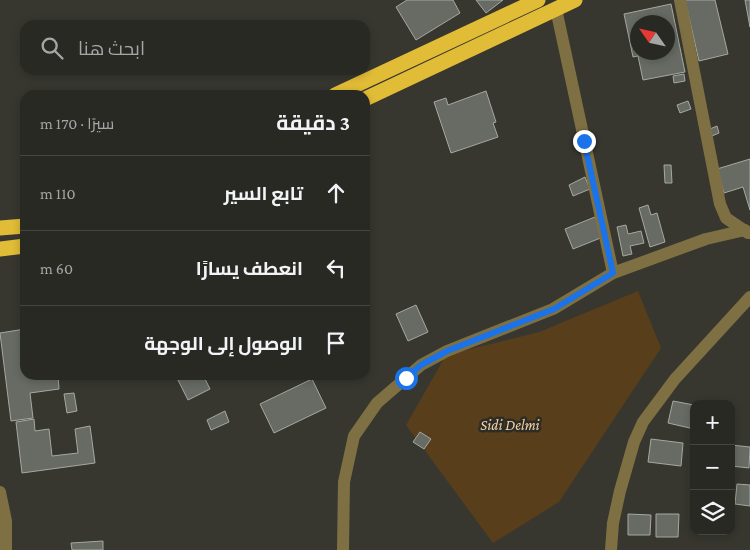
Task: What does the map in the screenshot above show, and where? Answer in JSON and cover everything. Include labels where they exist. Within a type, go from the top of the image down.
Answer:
[{"type":"highway","points":[[346,90],[538,0]]},
{"type":"highway","points":[[370,97],[575,0]]},
{"type":"highway","points":[[0,228],[20,226]]},
{"type":"highway","points":[[0,250],[20,247]]},
{"type":"street","points":[[680,0],[720,204],[726,218],[748,232]]},
{"type":"street","points":[[556,9],[613,273]]},
{"type":"street","points":[[343,550],[344,482],[354,436],[377,403],[421,365],[447,351],[554,309],[613,273],[706,239],[748,232]]},
{"type":"street","points":[[611,550],[613,523],[620,491],[634,442],[643,422],[675,379],[750,297]]},
{"type":"street","points":[[0,492],[6,520],[6,550]]},
{"type":"green space","name":"Sidi Delmi","points":[[638,291],[661,348],[559,502],[493,543],[406,425],[446,355],[539,332]]},
{"type":"building","points":[[407,0],[453,0],[460,13],[416,40],[396,7]]},
{"type":"building","points":[[476,0],[503,0],[486,13]]},
{"type":"building","points":[[685,0],[715,0],[728,54],[699,61]]},
{"type":"building","points":[[745,0],[750,0],[750,27]]},
{"type":"building","points":[[671,4],[673,15],[630,15],[630,43],[624,14]]},
{"type":"building","points":[[675,23],[685,72],[643,80],[639,60],[675,60]]},
{"type":"building","points":[[684,74],[685,81],[674,83],[673,76]]},
{"type":"building","points":[[486,91],[496,122],[493,123],[498,137],[451,153],[434,102],[446,98],[448,105]]},
{"type":"building","points":[[688,101],[691,109],[680,113],[677,105]]},
{"type":"building","points":[[717,126],[719,133],[712,136],[710,129]]},
{"type":"building","points":[[750,159],[750,210],[743,187],[724,193],[717,169]]},
{"type":"building","points":[[664,165],[671,165],[672,183],[665,183]]},
{"type":"building","points":[[585,177],[590,189],[573,196],[569,185]]},
{"type":"building","points":[[648,205],[651,215],[657,213],[665,242],[650,247],[639,208]]},
{"type":"building","points":[[595,217],[603,237],[573,249],[565,229]]},
{"type":"building","points":[[626,225],[628,234],[641,231],[644,243],[630,246],[632,254],[623,256],[617,227]]},
{"type":"building","points":[[416,305],[428,332],[408,341],[396,314]]},
{"type":"building","points":[[20,330],[20,380],[58,380],[59,389],[30,393],[33,418],[11,421],[0,333]]},
{"type":"building","points":[[178,380],[206,380],[210,389],[188,400]]},
{"type":"building","points":[[312,380],[326,408],[274,433],[260,404]]},
{"type":"building","points":[[74,393],[77,411],[67,413],[64,394]]},
{"type":"building","points":[[673,401],[690,404],[690,428],[668,423]]},
{"type":"building","points":[[225,411],[229,422],[211,430],[207,420]]},
{"type":"building","points":[[34,419],[35,431],[49,429],[52,456],[78,453],[75,429],[90,426],[95,463],[22,473],[16,422]]},
{"type":"building","points":[[420,432],[431,439],[424,449],[413,442]]},
{"type":"building","points":[[651,439],[683,443],[681,466],[648,462]]},
{"type":"building","points":[[735,445],[750,447],[749,468],[735,466]]},
{"type":"building","points":[[737,484],[750,485],[750,506],[735,504]]},
{"type":"building","points":[[628,514],[651,515],[650,535],[628,535]]},
{"type":"building","points":[[656,514],[679,514],[678,537],[656,537]]},
{"type":"building","points":[[103,541],[103,550],[72,550],[71,543]]},
{"type":"route","points":[[406,378],[421,365],[447,351],[554,309],[613,273],[584,141]]}]
